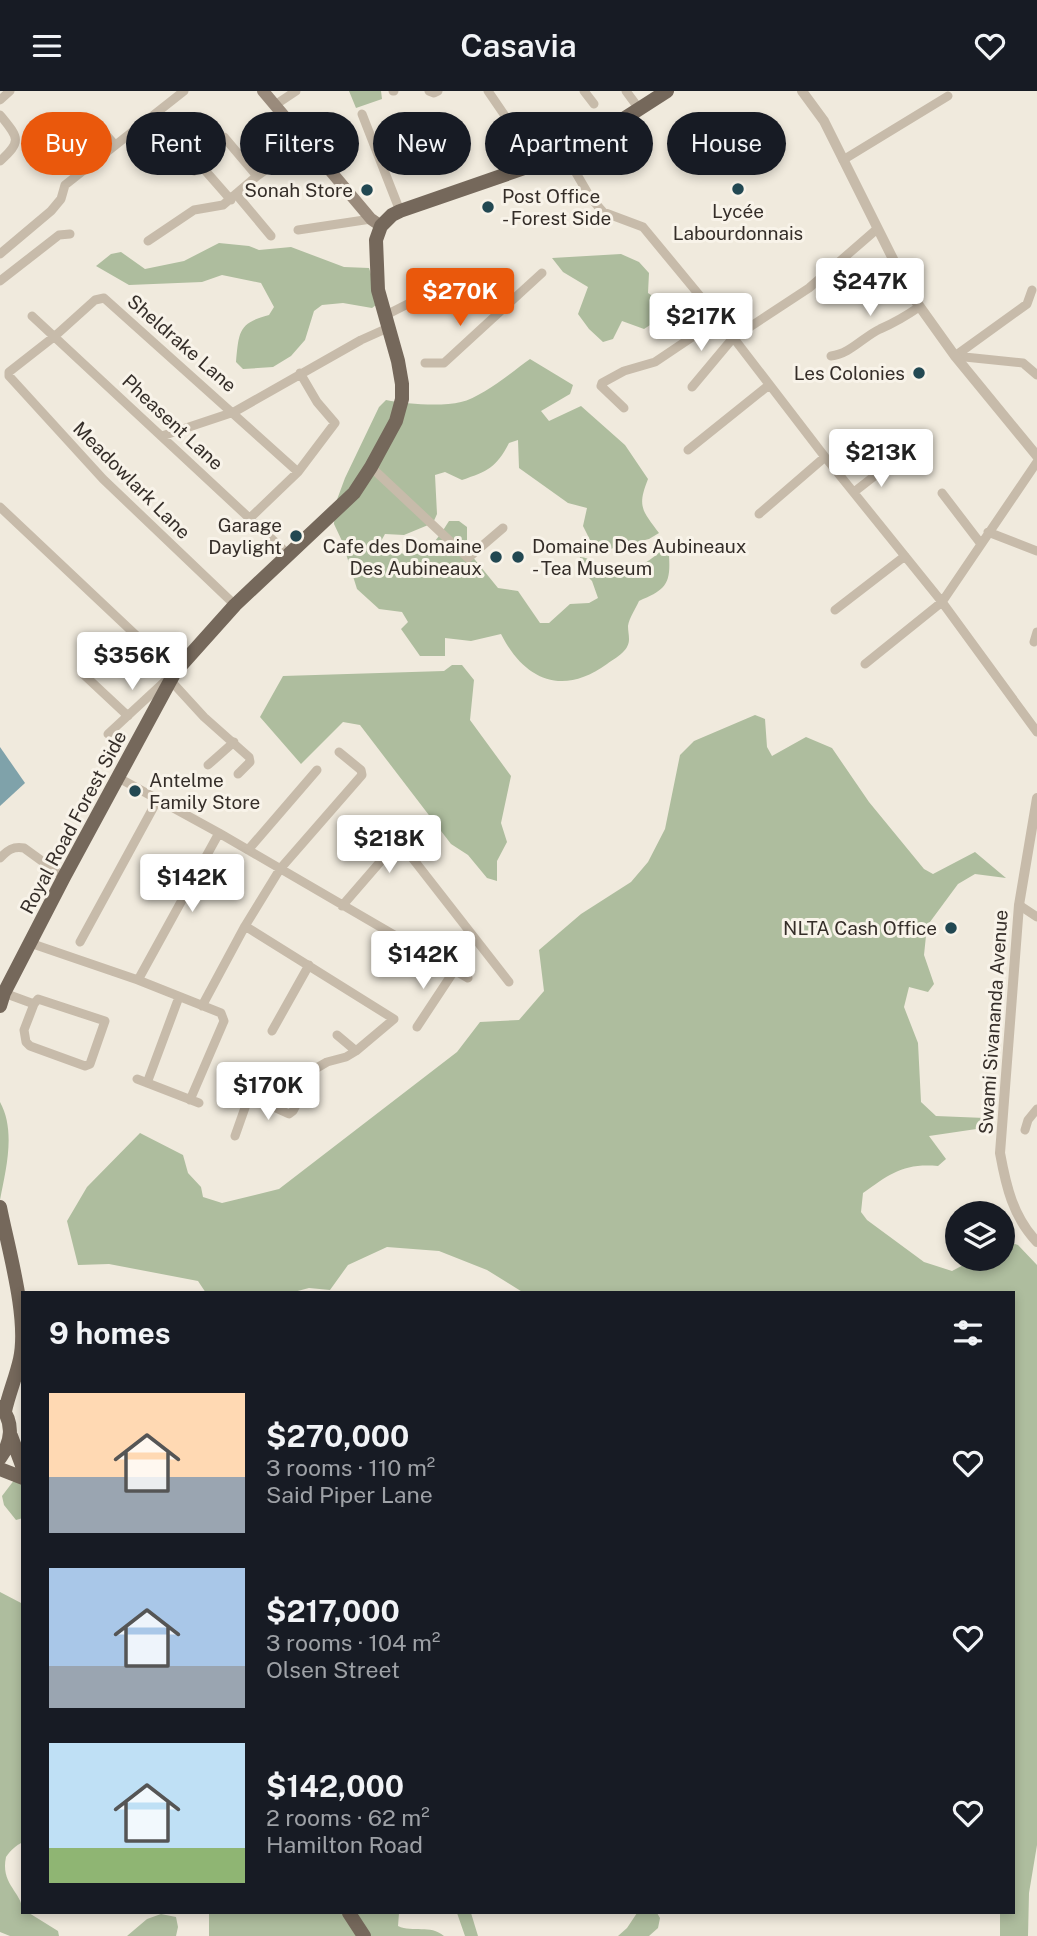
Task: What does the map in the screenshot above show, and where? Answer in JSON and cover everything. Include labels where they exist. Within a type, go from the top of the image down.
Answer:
[{"type":"main road","points":[[263,91],[281,112]]},
{"type":"main road","points":[[637,112],[661,93]]},
{"type":"main road","points":[[333,175],[376,228],[400,211],[506,175]]},
{"type":"main road","name":"Royal Road Forest Side","points":[[2,999],[64,877],[173,676],[235,605],[354,493],[396,421],[402,400],[402,384],[376,277],[376,228]]},
{"type":"main road","points":[[0,1207],[18,1299],[20,1357],[2,1408],[21,1463]]},
{"type":"main road","points":[[0,1385],[16,1368]]},
{"type":"main road","points":[[0,1458],[9,1443],[10,1435]]},
{"type":"main road","points":[[0,1469],[21,1477]]},
{"type":"main road","points":[[350,1914],[364,1936]]},
{"type":"street","points":[[0,100],[10,91]]},
{"type":"street","points":[[0,254],[51,211],[61,199],[65,185],[184,91]]},
{"type":"street","points":[[275,105],[296,91]]},
{"type":"street","points":[[429,91],[438,91]]},
{"type":"street","points":[[488,91],[502,112]]},
{"type":"street","points":[[584,91],[594,104]]},
{"type":"street","points":[[626,91],[640,110]]},
{"type":"street","points":[[802,91],[824,121],[919,307],[955,356],[1037,456]]},
{"type":"street","points":[[843,160],[948,96]]},
{"type":"street","points":[[362,114],[400,211]]},
{"type":"street","points":[[0,115],[14,132],[16,140],[14,149],[0,161]]},
{"type":"street","points":[[148,241],[194,210],[223,205],[257,176],[226,139]]},
{"type":"street","points":[[210,175],[271,236]]},
{"type":"street","points":[[577,175],[590,197],[604,212],[643,227],[719,319],[825,457],[942,602],[1037,733]]},
{"type":"street","points":[[298,230],[376,228]]},
{"type":"street","points":[[692,387],[733,338],[809,288],[877,229]]},
{"type":"street","points":[[0,281],[59,235],[70,234]]},
{"type":"street","points":[[425,363],[444,363],[542,273]]},
{"type":"street","points":[[162,436],[234,412],[463,276],[468,276],[501,310]]},
{"type":"street","points":[[955,356],[1027,304],[1032,290]]},
{"type":"street","name":"Sheldrake Lane","points":[[9,376],[9,372],[95,300],[104,298],[298,472]]},
{"type":"street","points":[[831,356],[842,353],[919,307]]},
{"type":"street","name":"Pheasent Lane","points":[[32,316],[289,555]]},
{"type":"street","points":[[624,408],[601,386],[603,383],[624,371],[655,362],[719,319]]},
{"type":"street","points":[[955,356],[1023,363],[1037,375]]},
{"type":"street","points":[[250,518],[298,472],[335,423],[317,402],[300,373]]},
{"type":"street","name":"Meadowlark Lane","points":[[9,376],[103,479],[235,605]]},
{"type":"street","points":[[688,450],[769,385]]},
{"type":"street","points":[[759,514],[825,457]]},
{"type":"street","points":[[864,664],[942,602],[1037,462]]},
{"type":"street","points":[[854,492],[891,463]]},
{"type":"street","points":[[371,467],[468,558],[503,528]]},
{"type":"street","points":[[942,493],[981,544]]},
{"type":"street","points":[[0,507],[173,676],[204,717],[251,759],[238,775]]},
{"type":"street","points":[[988,532],[1037,551]]},
{"type":"street","points":[[835,610],[905,556]]},
{"type":"street","points":[[82,673],[128,716]]},
{"type":"street","points":[[108,734],[173,676]]},
{"type":"street","points":[[208,765],[233,741]]},
{"type":"street","points":[[202,1006],[245,926],[280,869],[362,775],[361,770],[339,752]]},
{"type":"street","points":[[248,850],[317,770]]},
{"type":"street","points":[[117,777],[468,978]]},
{"type":"street","name":"Swami Sivananda Avenue","points":[[1037,798],[1019,905],[1000,1153],[1006,1188],[1014,1209],[1037,1242]]},
{"type":"street","points":[[80,942],[158,799]]},
{"type":"street","points":[[342,906],[414,824]]},
{"type":"street","points":[[138,981],[219,833]]},
{"type":"street","points":[[399,841],[509,982]]},
{"type":"street","points":[[0,857],[9,849],[17,846],[24,848],[64,877]]},
{"type":"street","points":[[1019,905],[1037,917]]},
{"type":"street","points":[[235,1136],[247,1103],[256,1099],[285,1114],[293,1111],[315,1069],[356,1051],[394,1019],[245,926]]},
{"type":"street","points":[[30,943],[221,1013],[224,1021],[194,1102],[136,1079]]},
{"type":"street","points":[[272,1031],[296,999],[309,965]]},
{"type":"street","points":[[418,1027],[454,971]]},
{"type":"street","points":[[147,1083],[179,997]]},
{"type":"street","points":[[2,999],[34,1004]]},
{"type":"street","points":[[38,999],[105,1021],[90,1064],[85,1066],[30,1046],[26,1042],[24,1030],[34,1004],[38,999]]},
{"type":"street","points":[[337,1035],[356,1051]]},
{"type":"street","points":[[1025,1130],[1028,1119],[1037,1109]]},
{"type":"green space","points":[[349,91],[381,91],[382,99],[356,108]]},
{"type":"green space","points":[[219,243],[249,246],[259,250],[291,247],[344,267],[369,268],[380,302],[372,308],[343,303],[322,305],[314,311],[305,340],[291,356],[273,367],[243,369],[236,362],[242,330],[251,321],[269,315],[274,307],[261,283],[222,275],[202,282],[129,285],[96,266],[111,254],[121,252],[145,269],[184,261]]},
{"type":"green space","points":[[621,254],[639,262],[649,273],[648,293],[680,314],[682,323],[670,312],[644,329],[622,321],[613,339],[603,342],[589,329],[578,314],[588,287],[563,272],[552,258]]},
{"type":"green space","points":[[530,359],[573,385],[570,394],[541,411],[549,421],[581,406],[625,445],[648,479],[643,508],[659,533],[649,539],[610,549],[591,542],[583,526],[587,508],[568,503],[519,468],[518,440],[509,443],[495,463],[478,474],[462,480],[445,472],[435,475],[437,514],[433,523],[404,535],[385,534],[380,543],[403,554],[420,553],[435,541],[449,521],[459,521],[467,527],[467,550],[498,588],[518,591],[540,623],[549,623],[570,604],[589,603],[598,598],[592,581],[578,567],[580,557],[620,572],[634,569],[660,552],[669,556],[667,580],[660,590],[639,601],[628,626],[628,645],[620,655],[591,674],[560,681],[533,673],[511,650],[501,634],[471,641],[445,638],[445,656],[420,656],[401,629],[408,622],[402,612],[379,609],[357,589],[334,524],[335,505],[345,478],[379,407],[386,400],[424,404],[461,402],[487,390]]},
{"type":"green space","points":[[452,665],[462,665],[474,680],[470,720],[511,776],[501,823],[507,842],[497,861],[497,881],[487,878],[468,855],[451,844],[360,725],[343,722],[301,764],[260,717],[283,676],[444,671]]},
{"type":"green space","points":[[755,715],[765,719],[767,747],[772,756],[806,737],[832,748],[869,802],[924,869],[933,874],[975,852],[1006,878],[975,874],[958,884],[927,926],[924,955],[934,984],[928,992],[909,987],[904,1007],[918,1043],[921,1102],[936,1116],[985,1118],[990,1127],[929,1136],[946,1159],[938,1166],[906,1168],[881,1180],[863,1193],[861,1212],[867,1220],[924,1262],[945,1271],[1015,1271],[1015,1244],[1037,1265],[1037,1845],[1029,1893],[1028,1936],[1000,1936],[1000,1914],[1015,1914],[1015,1291],[521,1291],[487,1270],[439,1251],[387,1247],[348,1265],[330,1290],[309,1288],[298,1291],[205,1291],[198,1281],[109,1264],[78,1265],[67,1221],[87,1187],[140,1133],[183,1155],[188,1173],[201,1187],[203,1197],[222,1203],[279,1189],[457,1052],[480,1022],[519,1020],[544,991],[539,950],[581,914],[631,882],[648,862],[665,829],[680,755],[694,741]]},
{"type":"green space","points":[[0,1102],[8,1125],[9,1138],[0,1200]]},
{"type":"green space","points":[[21,1474],[21,1519],[16,1520],[4,1505],[2,1496]]},
{"type":"green space","points":[[0,1592],[21,1603],[21,1843],[6,1857],[6,1875],[20,1899],[21,1914],[31,1914],[58,1931],[59,1936],[10,1936],[0,1932]]},
{"type":"green space","points":[[161,1914],[176,1917],[176,1936],[127,1936],[147,1919]]},
{"type":"green space","points":[[209,1914],[399,1914],[398,1926],[433,1930],[444,1936],[209,1936]]},
{"type":"green space","points":[[457,1914],[471,1914],[478,1936],[465,1936]]},
{"type":"green space","points":[[636,1914],[658,1914],[660,1918],[658,1928],[649,1936],[618,1936]]},
{"type":"water","points":[[0,747],[25,783],[0,806]]},
{"type":"place","name":"Lycée Labourdonnais","points":[[738,189]]},
{"type":"place","name":"Sonah Store","points":[[367,190]]},
{"type":"place","name":"Post Office - Forest Side","points":[[488,207]]},
{"type":"place","name":"Les Colonies","points":[[919,373]]},
{"type":"place","name":"Garage Daylight","points":[[296,536]]},
{"type":"place","name":"Cafe des Domaine Des Aubineaux","points":[[496,557]]},
{"type":"place","name":"Domaine Des Aubineaux - Tea Museum","points":[[518,557]]},
{"type":"place","name":"Antelme Family Store","points":[[135,791]]},
{"type":"place","name":"NLTA Cash Office","points":[[951,928]]}]
